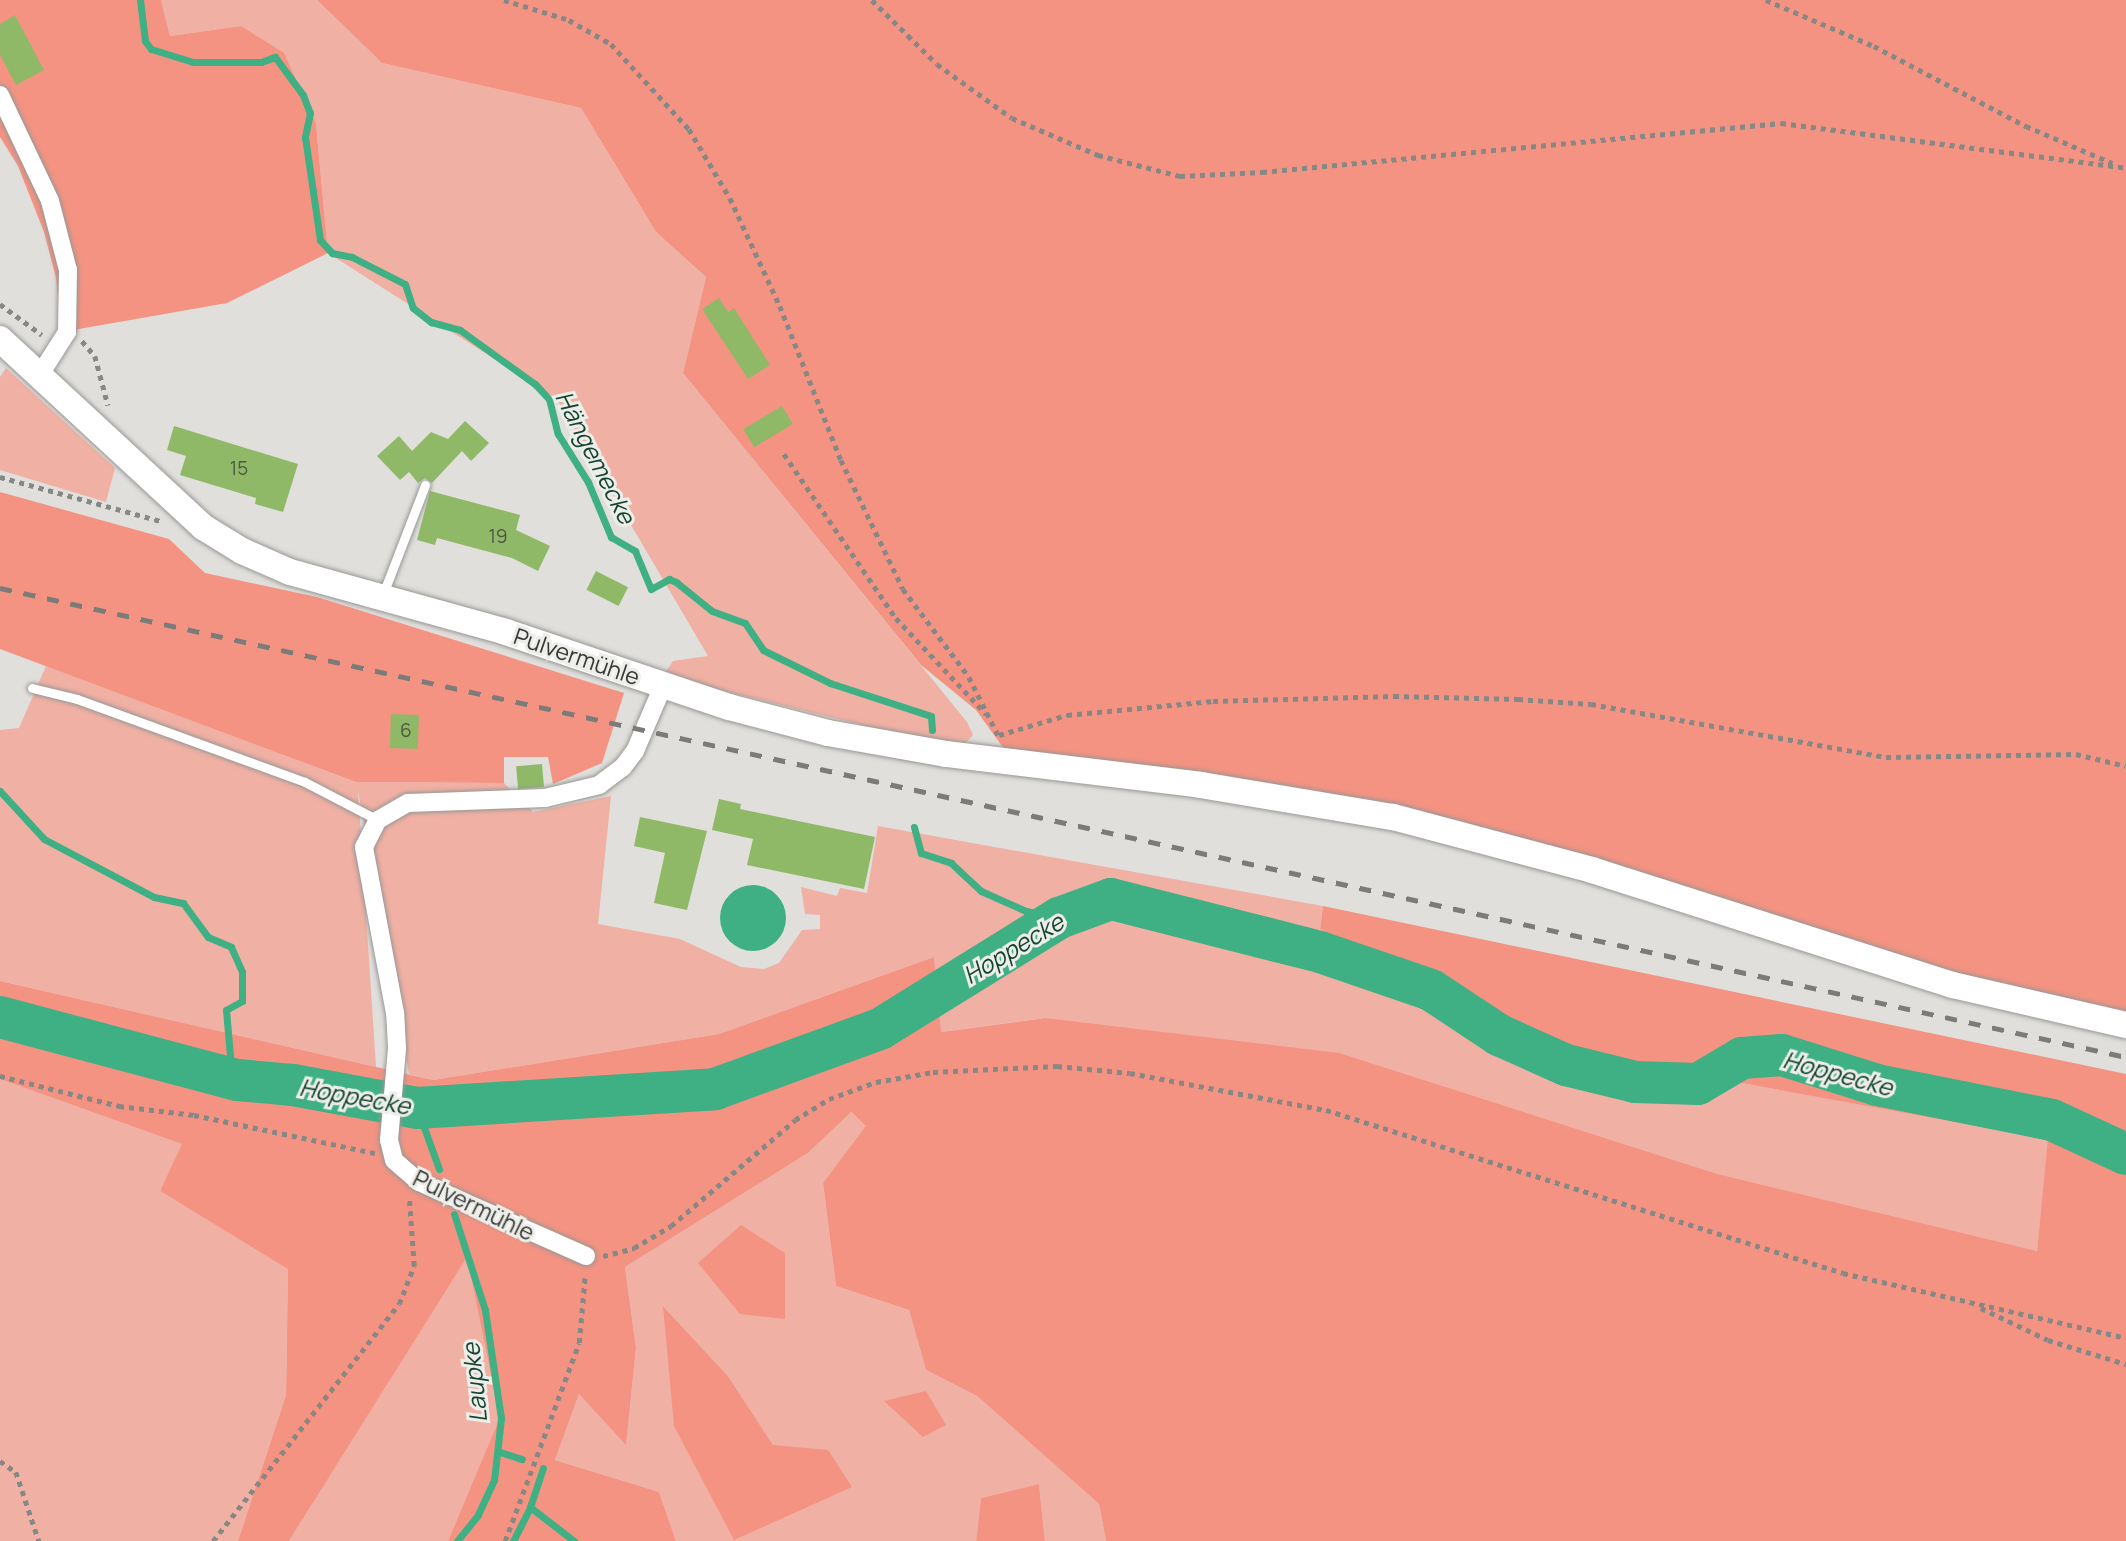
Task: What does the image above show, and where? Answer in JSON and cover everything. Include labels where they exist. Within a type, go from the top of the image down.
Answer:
[{"type":"main road","name":"Pulvermühle","points":[[0,339],[41,373],[202,527],[265,562],[381,599],[506,632],[663,686]]},
{"type":"main road","points":[[663,686],[828,733],[998,747],[1393,817],[1592,870],[1953,985],[2126,1025]]},
{"type":"street","points":[[0,95],[56,219],[71,293],[64,340],[41,373]]},
{"type":"street","name":"Pulvermühle","points":[[586,1256],[409,1175],[390,1152],[395,1081],[395,1013],[364,858],[366,839],[378,820],[408,803],[545,798],[599,785],[624,767],[635,751],[663,686]]},
{"type":"lane","points":[[381,599],[425,485]]},
{"type":"lane","points":[[32,688],[77,699],[305,782],[378,820]]},
{"type":"path","points":[[504,0],[569,20],[611,44],[689,130],[730,198],[789,327],[841,460],[902,589],[969,677],[998,747]]},
{"type":"path","points":[[872,0],[937,64],[1013,118],[1098,155],[1180,176],[1287,170],[1781,123],[2120,166]]},
{"type":"path","points":[[1766,0],[1874,46],[2026,127],[2126,168]]},
{"type":"path","points":[[0,304],[64,340],[93,351],[110,410]]},
{"type":"path","points":[[784,454],[895,618],[987,715]]},
{"type":"path","points":[[0,477],[137,517],[202,527]]},
{"type":"path","points":[[998,747],[1067,715],[1213,701],[1394,696],[1591,704],[1886,757],[2076,754],[2126,766]]},
{"type":"path","points":[[985,736],[998,747]]},
{"type":"path","points":[[505,1541],[579,1343],[586,1256],[615,1255],[648,1241],[717,1190],[795,1120],[836,1096],[876,1082],[961,1068],[1057,1066],[1130,1073],[1326,1110],[1701,1232],[1977,1306],[2126,1338]]},
{"type":"path","points":[[0,1076],[118,1106],[225,1121],[349,1151],[390,1152]]},
{"type":"path","points":[[213,1541],[277,1456],[336,1390],[407,1290],[414,1266],[409,1175]]},
{"type":"path","points":[[1977,1306],[2035,1334],[2126,1364]]},
{"type":"path","points":[[0,1461],[16,1472],[39,1541]]},
{"type":"shaded area","points":[[0,0],[161,0],[170,36],[241,26],[284,53],[316,124],[328,253],[227,303],[62,332],[56,278],[44,232],[18,166],[0,137]]},
{"type":"shaded area","points":[[161,0],[317,0],[382,63],[581,108],[656,232],[706,277],[683,373],[967,722],[973,735],[960,749],[663,676],[673,661],[708,656],[557,399],[328,253],[316,124],[241,26],[170,36]]},
{"type":"shaded area","points":[[317,0],[2126,0],[2126,1025],[1592,870],[1007,753],[976,710],[921,665],[683,373],[706,277],[656,232],[581,108],[382,63]]},
{"type":"shaded area","points":[[6,368],[115,468],[106,502],[0,470],[0,377]]},
{"type":"shaded area","points":[[0,492],[169,539],[205,573],[317,597],[624,693],[602,763],[553,784],[548,757],[504,757],[504,783],[356,782],[0,649]]},
{"type":"shaded area","points":[[46,666],[356,782],[504,783],[533,812],[611,796],[598,924],[680,939],[741,967],[764,969],[779,963],[802,930],[820,929],[820,915],[805,914],[801,887],[837,896],[840,888],[867,893],[878,826],[1323,906],[1320,929],[1588,1055],[2049,1139],[2037,1251],[1045,1018],[940,1032],[934,957],[719,1034],[433,1080],[409,1074],[358,791],[376,1067],[0,981],[0,730],[19,728]]},
{"type":"shaded area","points":[[746,885],[760,885],[772,890],[781,899],[786,918],[784,931],[777,942],[760,951],[746,951],[734,946],[725,937],[720,925],[720,911],[725,899],[734,890]]},
{"type":"shaded area","points":[[1323,906],[2126,1074],[2126,1541],[1106,1541],[1099,1504],[977,1396],[926,1370],[909,1310],[836,1286],[823,1183],[866,1126],[851,1112],[808,1153],[625,1267],[636,1348],[626,1445],[579,1394],[555,1460],[659,1492],[676,1541],[448,1541],[500,1418],[467,1257],[289,1541],[238,1541],[286,1395],[288,1269],[160,1191],[182,1144],[0,1079],[0,981],[433,1080],[719,1034],[934,957],[941,1032],[1045,1018],[1339,1053],[1717,1174],[2037,1251],[2048,1139],[1588,1055],[1320,929]]},
{"type":"shaded area","points":[[0,1079],[183,1144],[160,1191],[288,1268],[286,1395],[238,1541],[0,1541]]},
{"type":"shaded area","points":[[850,1112],[867,1126],[823,1183],[836,1286],[909,1310],[926,1370],[977,1396],[1099,1504],[1106,1541],[1045,1541],[1039,1484],[981,1498],[976,1541],[676,1541],[659,1492],[555,1460],[579,1394],[626,1443],[636,1348],[625,1267],[808,1153]],"holes":[[[664,1307],[728,1376],[773,1445]]]},
{"type":"shaded area","points":[[741,1225],[785,1253],[785,1319],[740,1314],[698,1263]]},
{"type":"shaded area","points":[[467,1256],[501,1418],[448,1541],[289,1541]]},
{"type":"shaded area","points":[[663,1306],[728,1376],[773,1445],[828,1450],[852,1487],[734,1540],[674,1426]]},
{"type":"shaded area","points":[[926,1391],[946,1425],[923,1437],[884,1401]]},
{"type":"shaded area","points":[[1039,1484],[1045,1541],[976,1541],[981,1498]]},
{"type":"building","points":[[15,15],[44,70],[16,85],[0,55],[0,24]]},
{"type":"building","points":[[719,298],[728,312],[734,308],[770,365],[748,379],[702,309]]},
{"type":"building","points":[[782,406],[793,424],[754,447],[743,429]]},
{"type":"building","points":[[465,421],[489,443],[471,461],[462,451],[432,483],[425,478],[418,483],[409,472],[400,480],[377,456],[399,436],[412,451],[431,432],[448,439]]},
{"type":"building","points":[[174,426],[298,464],[283,512],[255,504],[256,498],[180,475],[186,456],[167,450]]},
{"type":"building","points":[[430,491],[520,515],[516,530],[550,546],[538,571],[512,558],[437,538],[435,545],[417,540]]},
{"type":"building","points":[[596,571],[628,587],[619,606],[586,590]]},
{"type":"building","points":[[391,714],[419,715],[418,749],[390,748]]},
{"type":"building","points":[[542,764],[544,787],[518,789],[516,766]]},
{"type":"building","points":[[719,799],[741,804],[740,809],[875,837],[864,889],[747,865],[753,839],[712,830]]},
{"type":"building","points":[[640,817],[707,831],[687,910],[654,903],[665,853],[634,846]]},
{"type":"waterway","name":"Hängemecke","points":[[140,0],[145,41],[151,49],[193,62],[261,62],[275,57],[303,95],[310,113],[305,137],[320,240],[332,253],[352,257],[405,284],[413,308],[431,322],[460,330],[535,384],[549,399],[558,434],[588,482],[611,537],[635,551],[651,589],[669,579],[676,582],[712,611],[745,623],[763,650],[830,683],[931,716],[932,730]]},
{"type":"waterway","points":[[0,791],[44,839],[154,897],[183,903],[208,937],[231,947],[242,972],[242,1001],[226,1010],[232,1078]]},
{"type":"waterway","name":"Hängemecke","points":[[914,827],[921,853],[951,863],[981,891],[1026,911],[1059,918]]},
{"type":"waterway","name":"Hoppecke","points":[[0,1017],[237,1080],[293,1085],[417,1108],[715,1089],[880,1029],[1059,918],[1111,899],[1320,952],[1431,990],[1499,1035],[1566,1065],[1635,1082],[1698,1084],[1742,1058],[1782,1055],[1877,1085],[2052,1120],[2126,1154]]},
{"type":"waterway","name":"Laupke","points":[[417,1108],[439,1169]]},
{"type":"waterway","name":"Laupke","points":[[454,1214],[485,1310],[501,1418],[494,1480],[478,1515],[457,1541]]},
{"type":"waterway","points":[[500,1452],[522,1459]]},
{"type":"waterway","points":[[543,1468],[530,1507],[574,1541]]},
{"type":"waterway","points":[[513,1541],[530,1507]]},
{"type":"railway","points":[[0,588],[2126,1057]]}]
